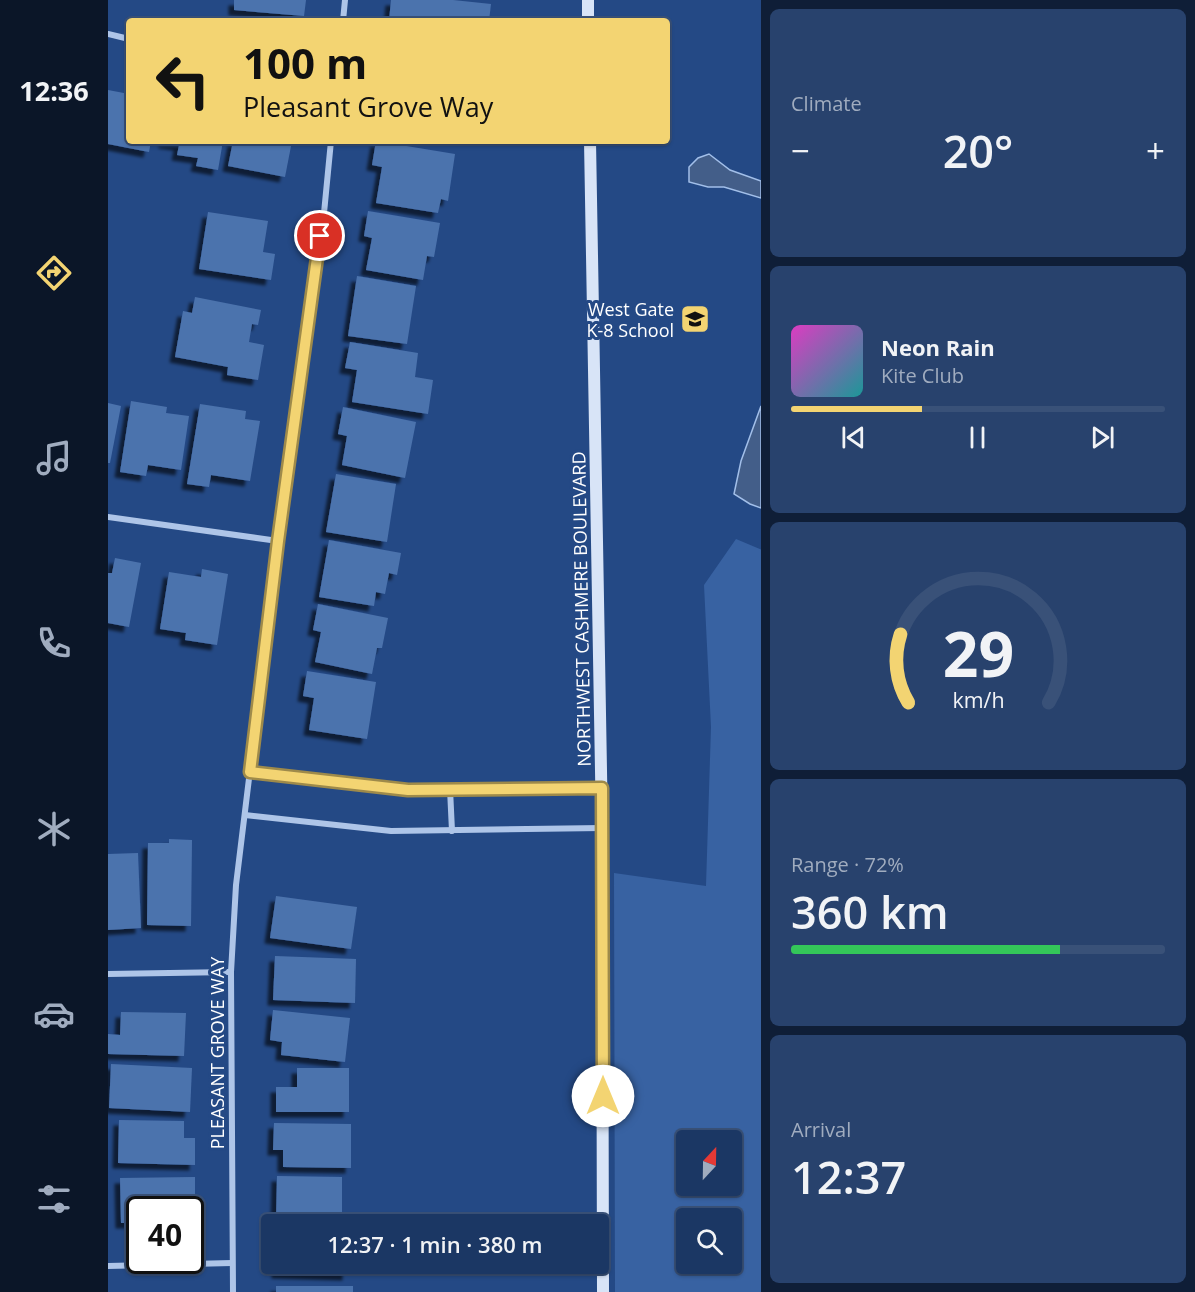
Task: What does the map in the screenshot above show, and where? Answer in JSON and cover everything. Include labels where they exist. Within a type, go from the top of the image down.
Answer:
[{"type":"street","points":[[343,18],[345,0]]},
{"type":"street","points":[[588,0],[588,18]]},
{"type":"street","points":[[108,34],[126,38]]},
{"type":"street","name":"PLEASANT GROVE WAY","points":[[233,1292],[231,972],[236,885],[278,541],[324,213],[331,144]]},
{"type":"street","name":"NORTHWEST CASHMERE BOULEVARD","points":[[590,144],[602,788],[603,1292]]},
{"type":"street","points":[[108,517],[278,541]]},
{"type":"street","points":[[250,772],[408,790],[602,788]]},
{"type":"street","points":[[450,789],[452,831]]},
{"type":"street","points":[[245,815],[391,831],[602,828]]},
{"type":"street","points":[[108,974],[231,972]]},
{"type":"street","points":[[108,1266],[232,1263]]},
{"type":"shaded area","points":[[709,154],[730,170],[761,181],[761,198],[724,187],[708,187],[689,182],[689,167],[698,158]]},
{"type":"shaded area","points":[[761,406],[761,508],[734,494],[741,461]]},
{"type":"shaded area","points":[[736,539],[761,550],[761,1292],[615,1292],[614,873],[706,886],[711,727],[704,585]]},
{"type":"building","points":[[234,0],[306,0],[304,16],[234,10]]},
{"type":"building","points":[[391,0],[453,0],[491,4],[489,18],[389,18]]},
{"type":"building","points":[[108,90],[126,93],[126,144],[150,144],[149,152],[108,144]]},
{"type":"building","points":[[172,144],[222,144],[218,170],[196,166],[198,158],[177,155],[179,145]]},
{"type":"building","points":[[232,144],[291,144],[285,177],[228,166]]},
{"type":"building","points":[[376,144],[394,144],[455,154],[448,201],[441,199],[438,213],[376,203],[382,167],[372,165]]},
{"type":"building","points":[[368,211],[440,223],[434,257],[427,256],[423,280],[366,270],[372,238],[364,236]]},
{"type":"building","points":[[208,212],[268,221],[263,252],[275,254],[271,280],[199,269]]},
{"type":"building","points":[[357,276],[416,286],[407,344],[348,336]]},
{"type":"building","points":[[195,297],[261,310],[258,325],[252,324],[249,342],[264,345],[258,380],[227,375],[228,367],[175,357],[183,311],[192,313]]},
{"type":"building","points":[[350,342],[418,353],[415,377],[433,380],[428,414],[352,402],[357,370],[345,368]]},
{"type":"building","points":[[131,401],[167,407],[166,413],[189,416],[181,470],[148,465],[146,476],[120,472]]},
{"type":"building","points":[[108,403],[121,406],[110,463],[108,463]]},
{"type":"building","points":[[200,404],[246,411],[245,419],[260,421],[250,481],[211,475],[209,487],[187,484]]},
{"type":"building","points":[[343,407],[416,422],[405,478],[342,465],[347,436],[338,434]]},
{"type":"building","points":[[336,474],[396,484],[387,542],[326,532]]},
{"type":"building","points":[[329,540],[401,553],[397,575],[389,573],[385,594],[376,592],[374,606],[319,597]]},
{"type":"building","points":[[115,558],[141,563],[129,627],[108,623],[108,573],[112,573]]},
{"type":"building","points":[[202,569],[228,574],[217,645],[185,640],[186,633],[160,629],[169,572],[201,577]]},
{"type":"building","points":[[318,604],[388,618],[382,648],[377,648],[372,674],[315,662],[321,632],[313,630]]},
{"type":"building","points":[[307,671],[376,682],[367,739],[309,730],[314,698],[303,696]]},
{"type":"building","points":[[169,839],[192,840],[191,926],[147,925],[148,843],[169,843]]},
{"type":"building","points":[[138,853],[141,928],[108,930],[108,854]]},
{"type":"building","points":[[276,896],[357,907],[351,949],[270,938]]},
{"type":"building","points":[[275,956],[356,959],[355,1003],[273,1000]]},
{"type":"building","points":[[273,1010],[350,1018],[345,1062],[281,1055],[282,1042],[270,1040]]},
{"type":"building","points":[[121,1012],[186,1013],[184,1056],[108,1054],[108,1034],[120,1035]]},
{"type":"building","points":[[111,1064],[192,1068],[190,1112],[109,1108]]},
{"type":"building","points":[[297,1068],[349,1068],[349,1112],[276,1112],[276,1087],[297,1087]]},
{"type":"building","points":[[119,1120],[184,1121],[184,1138],[195,1138],[195,1165],[118,1163]]},
{"type":"building","points":[[274,1123],[351,1124],[351,1168],[283,1167],[283,1150],[273,1150]]},
{"type":"building","points":[[277,1176],[342,1177],[342,1214],[276,1214]]},
{"type":"building","points":[[195,1177],[195,1196],[126,1196],[126,1223],[121,1223],[120,1178]]},
{"type":"building","points":[[276,1286],[353,1286],[353,1292],[276,1292]]},
{"type":"place","name":"West Gate K-8 School","points":[[695,319]]},
{"type":"route","points":[[320,236],[278,541],[250,772],[408,790],[602,788],[603,1096]]}]
